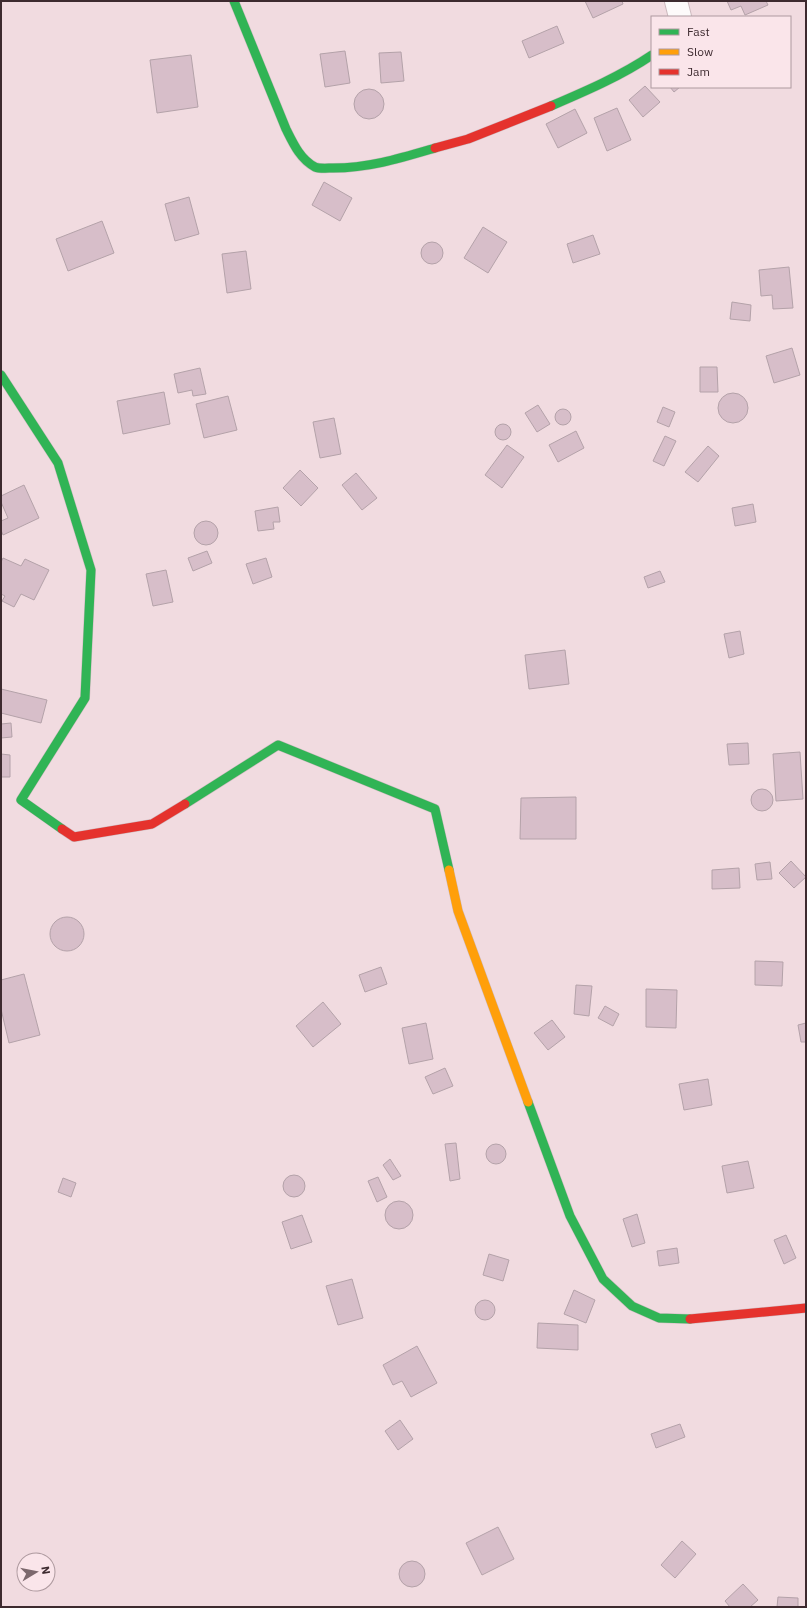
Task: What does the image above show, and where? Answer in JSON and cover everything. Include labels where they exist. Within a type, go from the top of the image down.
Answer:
[{"type":"street","points":[[234,1],[286,129],[294,145],[305,160],[317,168],[354,168],[370,165],[468,139],[519,120],[591,89],[651,56]]},
{"type":"street","points":[[676,1],[680,16]]},
{"type":"street","points":[[1,375],[58,463],[91,570],[85,698],[21,800],[74,837],[152,824],[278,745],[435,809],[458,911],[570,1216],[603,1279],[632,1306],[659,1318],[694,1319],[806,1308]]},
{"type":"building","points":[[585,1],[622,1],[623,4],[593,18]]},
{"type":"building","points":[[727,1],[766,1],[768,5],[745,15],[741,6],[731,10]]},
{"type":"building","points":[[557,26],[564,43],[529,58],[522,41]]},
{"type":"building","points":[[345,51],[350,83],[325,87],[320,54]]},
{"type":"building","points":[[401,52],[404,81],[381,83],[379,53]]},
{"type":"building","points":[[191,55],[198,107],[157,113],[150,60]]},
{"type":"building","points":[[645,86],[660,102],[643,117],[629,100]]},
{"type":"building","points":[[671,88],[679,88],[674,92]]},
{"type":"building","points":[[369,89],[375,90],[383,98],[383,110],[375,118],[369,119],[363,118],[355,110],[354,104],[355,98],[363,90]]},
{"type":"building","points":[[617,108],[631,140],[607,151],[594,118]]},
{"type":"building","points":[[575,109],[587,133],[558,148],[546,124]]},
{"type":"building","points":[[324,182],[352,198],[340,221],[312,205]]},
{"type":"building","points":[[189,197],[199,234],[175,241],[165,204]]},
{"type":"building","points":[[102,221],[114,253],[68,271],[56,239]]},
{"type":"building","points":[[483,227],[507,242],[488,273],[464,258]]},
{"type":"building","points":[[593,235],[600,254],[573,263],[567,244]]},
{"type":"building","points":[[432,242],[440,245],[443,253],[440,261],[432,264],[424,261],[421,253],[424,245]]},
{"type":"building","points":[[246,251],[251,289],[227,293],[222,254]]},
{"type":"building","points":[[789,267],[793,308],[773,309],[772,295],[761,296],[759,270]]},
{"type":"building","points":[[732,302],[751,305],[750,321],[730,319]]},
{"type":"building","points":[[792,348],[800,375],[774,383],[766,356]]},
{"type":"building","points":[[700,367],[717,367],[718,392],[700,392]]},
{"type":"building","points":[[200,368],[206,394],[193,396],[192,390],[178,393],[174,374]]},
{"type":"building","points":[[164,392],[170,424],[123,434],[117,401]]},
{"type":"building","points":[[733,393],[739,394],[747,402],[747,414],[739,422],[733,423],[727,422],[719,414],[718,408],[719,402],[727,394]]},
{"type":"building","points":[[228,396],[237,430],[204,438],[196,404]]},
{"type":"building","points":[[538,405],[550,424],[537,432],[525,413]]},
{"type":"building","points":[[663,407],[675,412],[669,427],[657,422]]},
{"type":"building","points":[[560,409],[566,409],[571,414],[569,423],[566,425],[560,425],[555,420],[555,414]]},
{"type":"building","points":[[334,418],[341,454],[320,458],[313,422]]},
{"type":"building","points":[[503,424],[510,429],[511,432],[506,439],[503,440],[496,435],[495,432],[500,425]]},
{"type":"building","points":[[576,431],[584,448],[558,462],[549,445]]},
{"type":"building","points":[[665,436],[676,441],[664,466],[653,461]]},
{"type":"building","points":[[507,445],[524,457],[502,488],[485,475]]},
{"type":"building","points":[[708,446],[719,456],[698,482],[685,472]]},
{"type":"building","points":[[300,470],[318,488],[301,506],[283,488]]},
{"type":"building","points":[[356,473],[377,498],[362,510],[342,485]]},
{"type":"building","points":[[24,485],[39,518],[3,535],[1,530],[1,521],[8,518],[1,502],[1,496]]},
{"type":"building","points":[[753,504],[756,522],[735,526],[732,508]]},
{"type":"building","points":[[278,507],[280,522],[273,522],[274,529],[258,531],[255,511]]},
{"type":"building","points":[[206,521],[214,525],[218,533],[214,541],[206,545],[198,541],[194,533],[198,525]]},
{"type":"building","points":[[207,551],[212,563],[193,571],[188,558]]},
{"type":"building","points":[[3,558],[21,566],[25,559],[49,570],[34,600],[21,594],[14,607],[2,601],[5,596],[1,594],[1,562]]},
{"type":"building","points":[[266,558],[272,577],[253,584],[246,564]]},
{"type":"building","points":[[166,570],[173,602],[153,606],[146,574]]},
{"type":"building","points":[[660,571],[665,582],[648,588],[644,577]]},
{"type":"building","points":[[740,631],[744,654],[729,658],[724,634]]},
{"type":"building","points":[[565,650],[569,684],[529,689],[525,655]]},
{"type":"building","points":[[1,689],[47,700],[41,723],[1,713]]},
{"type":"building","points":[[11,723],[12,737],[1,738],[1,724]]},
{"type":"building","points":[[748,743],[749,764],[729,765],[727,744]]},
{"type":"building","points":[[800,752],[803,799],[776,801],[773,754]]},
{"type":"building","points":[[1,754],[10,755],[10,777],[1,777]]},
{"type":"building","points":[[762,789],[766,790],[772,796],[772,804],[766,810],[762,811],[758,810],[752,804],[751,800],[752,796],[758,790]]},
{"type":"building","points":[[576,797],[576,839],[520,839],[521,798]]},
{"type":"building","points":[[791,861],[806,877],[794,888],[779,873]]},
{"type":"building","points":[[770,862],[772,879],[757,880],[755,864]]},
{"type":"building","points":[[739,868],[740,888],[712,889],[712,870]]},
{"type":"building","points":[[70,917],[77,919],[82,924],[84,934],[82,944],[77,949],[64,951],[57,949],[52,944],[50,931],[52,924],[57,919]]},
{"type":"building","points":[[755,961],[783,962],[782,986],[755,985]]},
{"type":"building","points":[[381,967],[387,984],[365,992],[359,975]]},
{"type":"building","points":[[24,974],[40,1035],[9,1043],[1,1009],[1,980]]},
{"type":"building","points":[[576,985],[592,986],[589,1016],[574,1014]]},
{"type":"building","points":[[646,989],[677,990],[676,1028],[646,1027]]},
{"type":"building","points":[[323,1002],[341,1024],[313,1047],[296,1026]]},
{"type":"building","points":[[605,1006],[619,1014],[613,1026],[598,1018]]},
{"type":"building","points":[[552,1020],[565,1037],[548,1050],[534,1033]]},
{"type":"building","points":[[426,1023],[433,1059],[409,1064],[402,1028]]},
{"type":"building","points":[[806,1023],[806,1042],[801,1042],[798,1025]]},
{"type":"building","points":[[445,1068],[453,1086],[433,1094],[425,1077]]},
{"type":"building","points":[[708,1079],[712,1105],[684,1110],[679,1084]]},
{"type":"building","points":[[456,1143],[460,1179],[450,1181],[445,1144]]},
{"type":"building","points":[[496,1144],[503,1147],[506,1154],[503,1161],[496,1164],[489,1161],[486,1154],[489,1147]]},
{"type":"building","points":[[390,1159],[401,1176],[393,1180],[383,1165]]},
{"type":"building","points":[[748,1161],[754,1188],[727,1193],[722,1166]]},
{"type":"building","points":[[294,1175],[298,1176],[304,1182],[304,1190],[298,1196],[294,1197],[290,1196],[284,1190],[283,1186],[284,1182],[290,1176]]},
{"type":"building","points":[[378,1177],[387,1197],[377,1202],[368,1181]]},
{"type":"building","points":[[63,1178],[76,1183],[71,1197],[58,1192]]},
{"type":"building","points":[[399,1201],[405,1202],[409,1205],[412,1209],[412,1221],[409,1225],[405,1228],[399,1229],[393,1228],[389,1225],[386,1221],[385,1215],[386,1209],[389,1205],[393,1202]]},
{"type":"building","points":[[637,1214],[645,1243],[632,1247],[623,1219]]},
{"type":"building","points":[[302,1215],[312,1242],[291,1249],[282,1222]]},
{"type":"building","points":[[786,1235],[796,1258],[784,1264],[774,1240]]},
{"type":"building","points":[[677,1248],[679,1263],[659,1266],[657,1251]]},
{"type":"building","points":[[489,1254],[509,1260],[503,1281],[483,1275]]},
{"type":"building","points":[[352,1279],[363,1318],[338,1325],[326,1286]]},
{"type":"building","points":[[574,1290],[595,1300],[586,1323],[564,1314]]},
{"type":"building","points":[[485,1300],[492,1303],[495,1310],[492,1317],[485,1320],[478,1317],[475,1310],[478,1303]]},
{"type":"building","points":[[538,1323],[578,1325],[578,1350],[537,1348]]},
{"type":"building","points":[[417,1346],[437,1383],[411,1397],[402,1381],[393,1385],[383,1365]]},
{"type":"building","points":[[400,1420],[413,1439],[398,1450],[385,1431]]},
{"type":"building","points":[[680,1424],[685,1437],[656,1448],[651,1434]]},
{"type":"building","points":[[498,1527],[514,1559],[482,1575],[466,1543]]},
{"type":"building","points":[[682,1541],[696,1554],[675,1578],[661,1565]]},
{"type":"building","points":[[412,1561],[421,1565],[425,1574],[421,1583],[412,1587],[403,1583],[399,1574],[403,1565]]},
{"type":"building","points":[[743,1584],[758,1600],[750,1607],[730,1607],[725,1601]]},
{"type":"building","points":[[778,1597],[798,1598],[798,1607],[777,1607]]},
{"type":"traffic: fast","points":[[234,1],[291,140],[301,155],[310,164],[315,167],[322,168],[346,168],[385,162],[435,148]]},
{"type":"traffic: fast","points":[[551,106],[616,76],[651,56]]},
{"type":"traffic: fast","points":[[1,375],[58,463],[91,570],[85,698],[21,800],[62,829]]},
{"type":"traffic: fast","points":[[185,804],[278,745],[435,809],[449,870]]},
{"type":"traffic: fast","points":[[528,1102],[570,1216],[603,1279],[632,1306],[659,1318],[690,1319]]},
{"type":"traffic: slow","points":[[449,870],[458,911],[528,1102]]},
{"type":"traffic: jam","points":[[435,148],[468,139],[551,106]]},
{"type":"traffic: jam","points":[[62,829],[74,837],[152,824],[185,804]]},
{"type":"traffic: jam","points":[[690,1319],[806,1308]]}]
